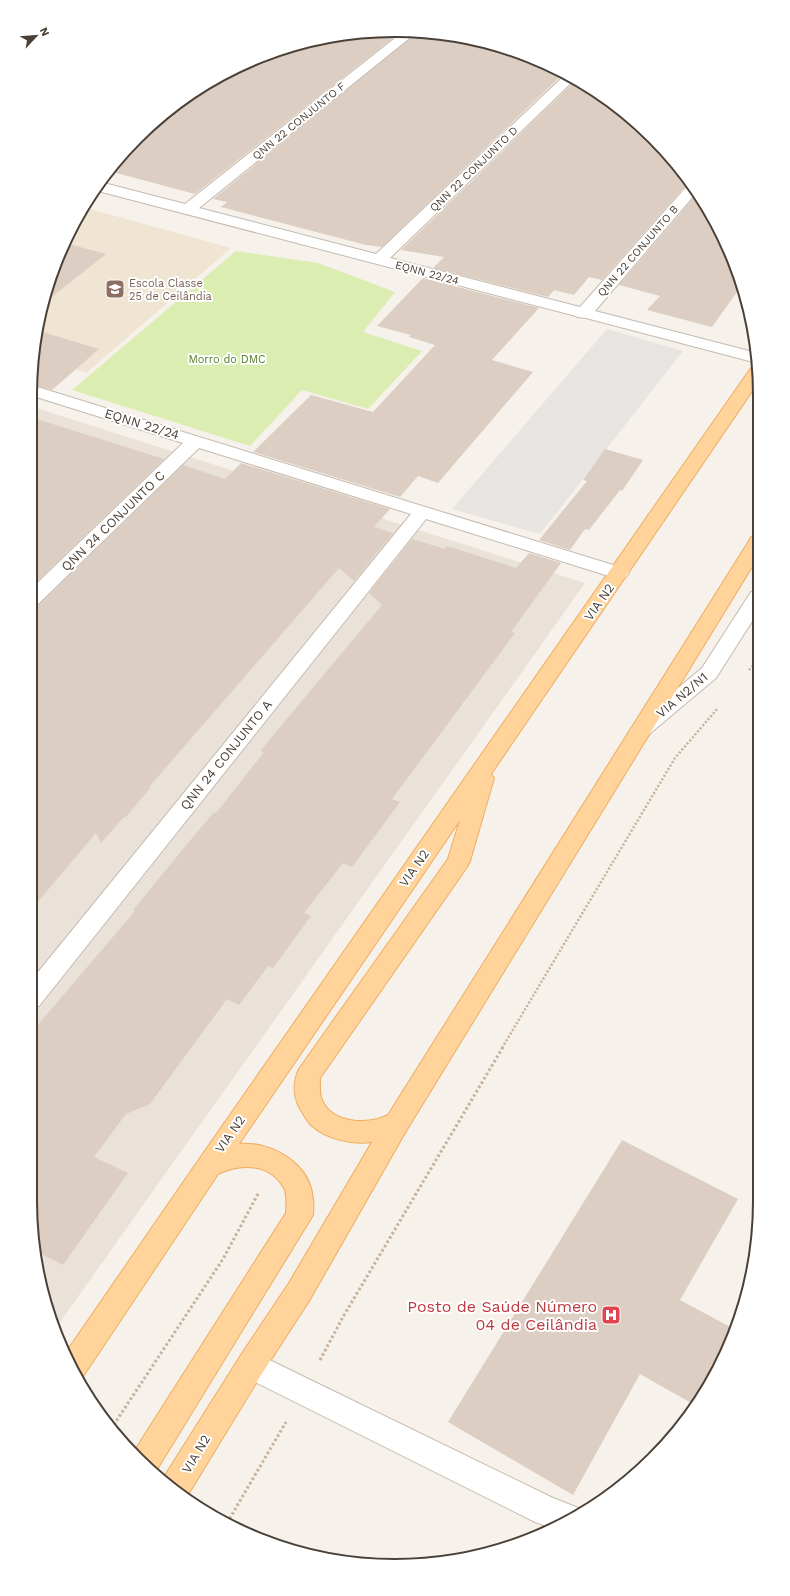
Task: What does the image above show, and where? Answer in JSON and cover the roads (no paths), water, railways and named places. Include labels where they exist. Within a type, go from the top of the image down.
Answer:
[{"type":"main road","name":"VIA N2","points":[[76,1362],[209,1166],[620,573],[752,379]]},
{"type":"main road","name":"VIA N2","points":[[177,1485],[298,1292],[397,1123],[753,549]]},
{"type":"main road","points":[[397,1123],[380,1130],[361,1132],[343,1129],[327,1122],[316,1113],[309,1101],[306,1088],[308,1076],[458,861],[489,760]]},
{"type":"main road","points":[[147,1458],[299,1215],[300,1199],[296,1185],[288,1172],[275,1162],[259,1156],[242,1155],[225,1158],[209,1166]]},
{"type":"street","name":"QNN 22 CONJUNTO F","points":[[187,210],[404,37]]},
{"type":"street","name":"QNN 22 CONJUNTO D","points":[[379,260],[567,81]]},
{"type":"street","name":"EQNN 22/24","points":[[103,188],[583,314],[751,356]]},
{"type":"street","name":"QNN 22 CONJUNTO B","points":[[583,314],[690,192]]},
{"type":"street","name":"EQNN 22/24","points":[[37,392],[620,573]]},
{"type":"street","name":"QNN 24 CONJUNTO C","points":[[37,594],[196,441]]},
{"type":"street","name":"QNN 24 CONJUNTO A","points":[[37,990],[423,511]]},
{"type":"street","name":"VIA N2/N1","points":[[641,730],[709,673],[753,604]]},
{"type":"street","points":[[251,1365],[546,1511],[562,1517]]},
{"type":"place","name":"Escola Classe 25 de Ceilândia","points":[[115,289]]},
{"type":"place","name":"Posto de Saúde Número 04 de Ceilândia","points":[[611,1315]]},
{"type":"park label","name":"Morro do DMC","points":[[227,359]]}]
